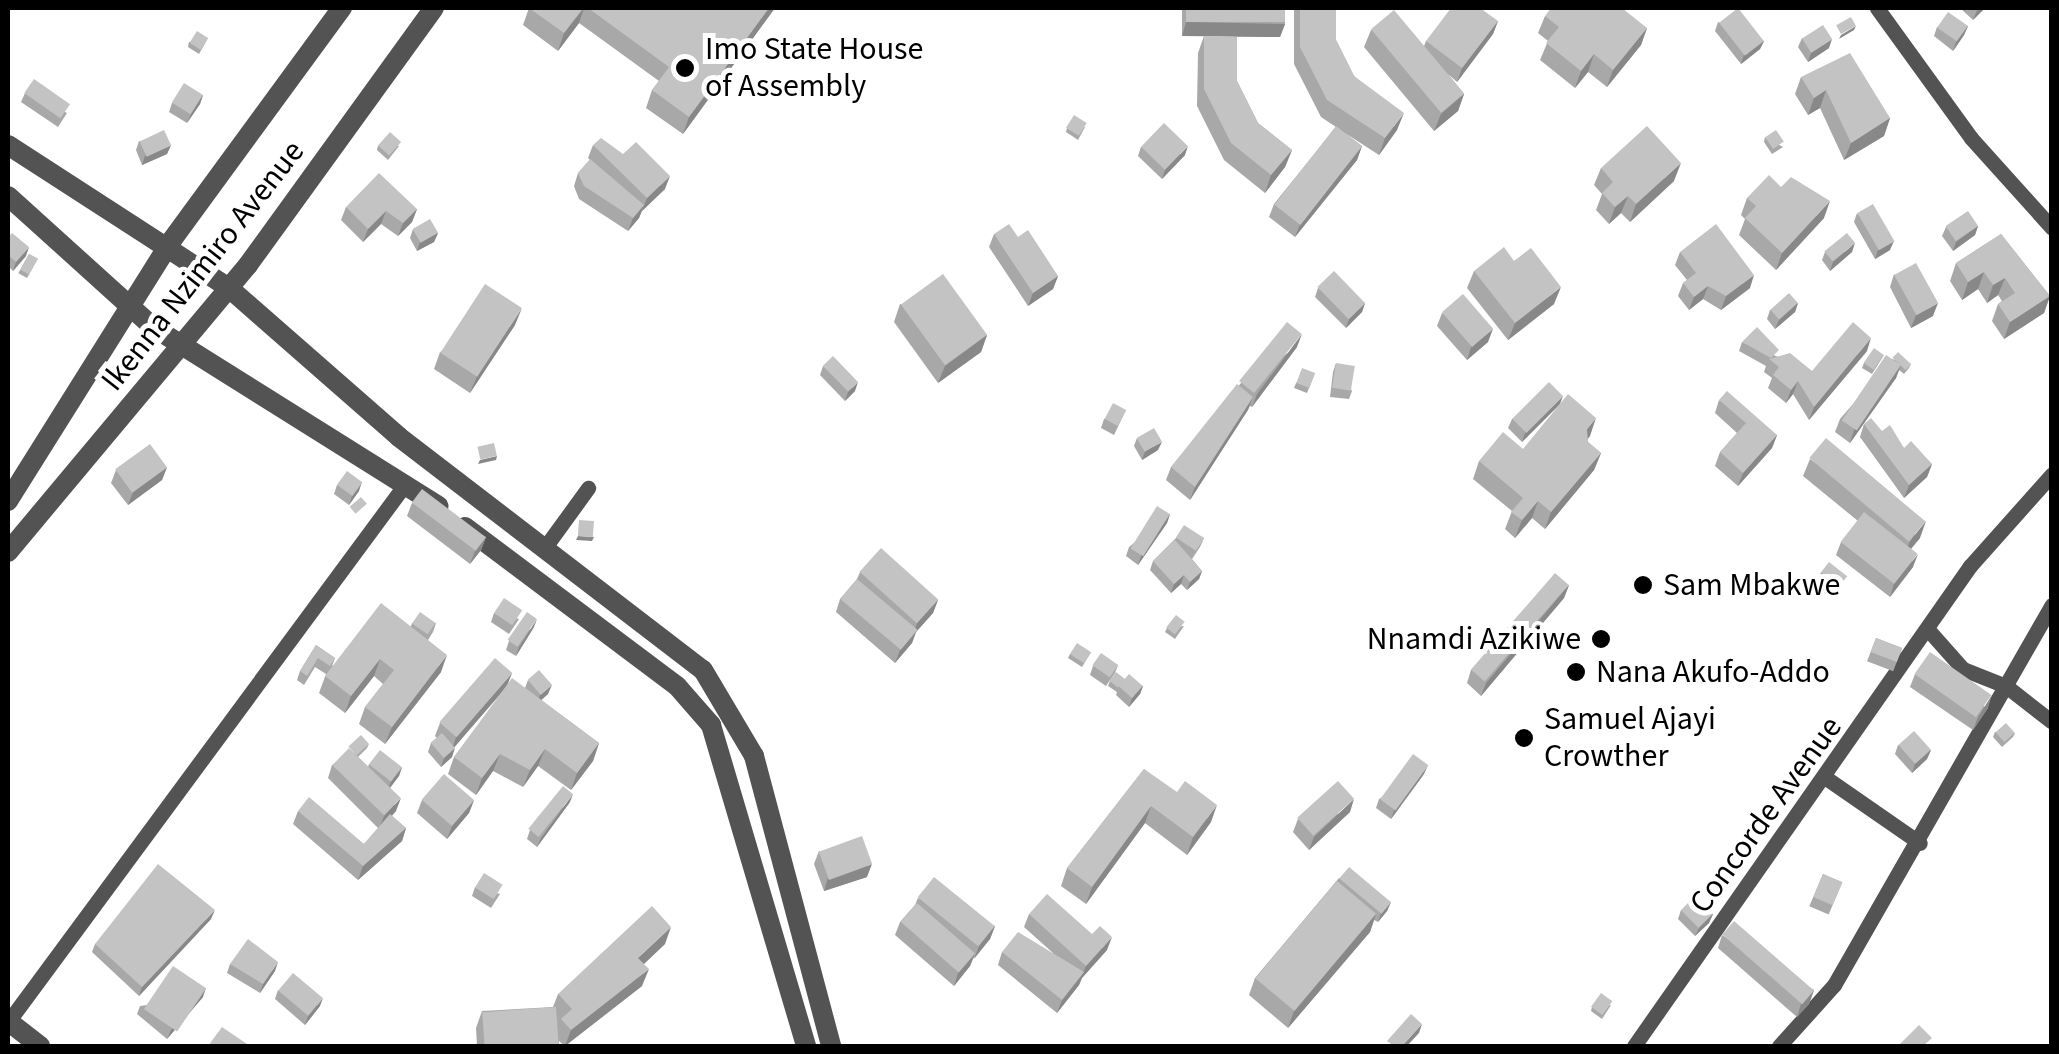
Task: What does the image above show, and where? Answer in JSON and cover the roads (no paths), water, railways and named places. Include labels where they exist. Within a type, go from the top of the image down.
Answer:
[{"type":"street","name":"Ikenna Nzimiro Avenue","points":[[8,501],[169,244],[342,8]]},
{"type":"street","name":"Ikenna Nzimiro Avenue","points":[[8,552],[184,348],[434,8]]},
{"type":"street","points":[[1876,8],[1971,138],[2052,228]]},
{"type":"street","points":[[8,145],[169,244],[229,288],[543,550],[658,632],[718,690],[754,756],[831,1046]]},
{"type":"street","points":[[8,196],[127,306],[184,348],[406,483],[696,704],[720,749],[806,1046]]},
{"type":"street","name":"Concorde Avenue","points":[[1634,1046],[1931,632],[1970,566],[2052,474]]},
{"type":"street","points":[[40,1046],[8,1022],[406,483]]},
{"type":"street","points":[[543,550],[588,488]]},
{"type":"street","points":[[1779,1046],[1834,985],[1920,843],[2052,605]]},
{"type":"street","points":[[1931,632],[1962,669],[2006,686],[2052,722]]},
{"type":"street","points":[[696,704],[718,690]]},
{"type":"street","points":[[1826,778],[1920,843]]},
{"type":"place","name":"Imo State House of Assembly","points":[[685,68]]},
{"type":"place","name":"Sam Mbakwe","points":[[1643,585]]},
{"type":"place","name":"Nnamdi Azikiwe","points":[[1601,639]]},
{"type":"place","name":"Nana Akufo-Addo","points":[[1576,672]]},
{"type":"place","name":"Samuel Ajayi Crowther","points":[[1524,738]]}]
